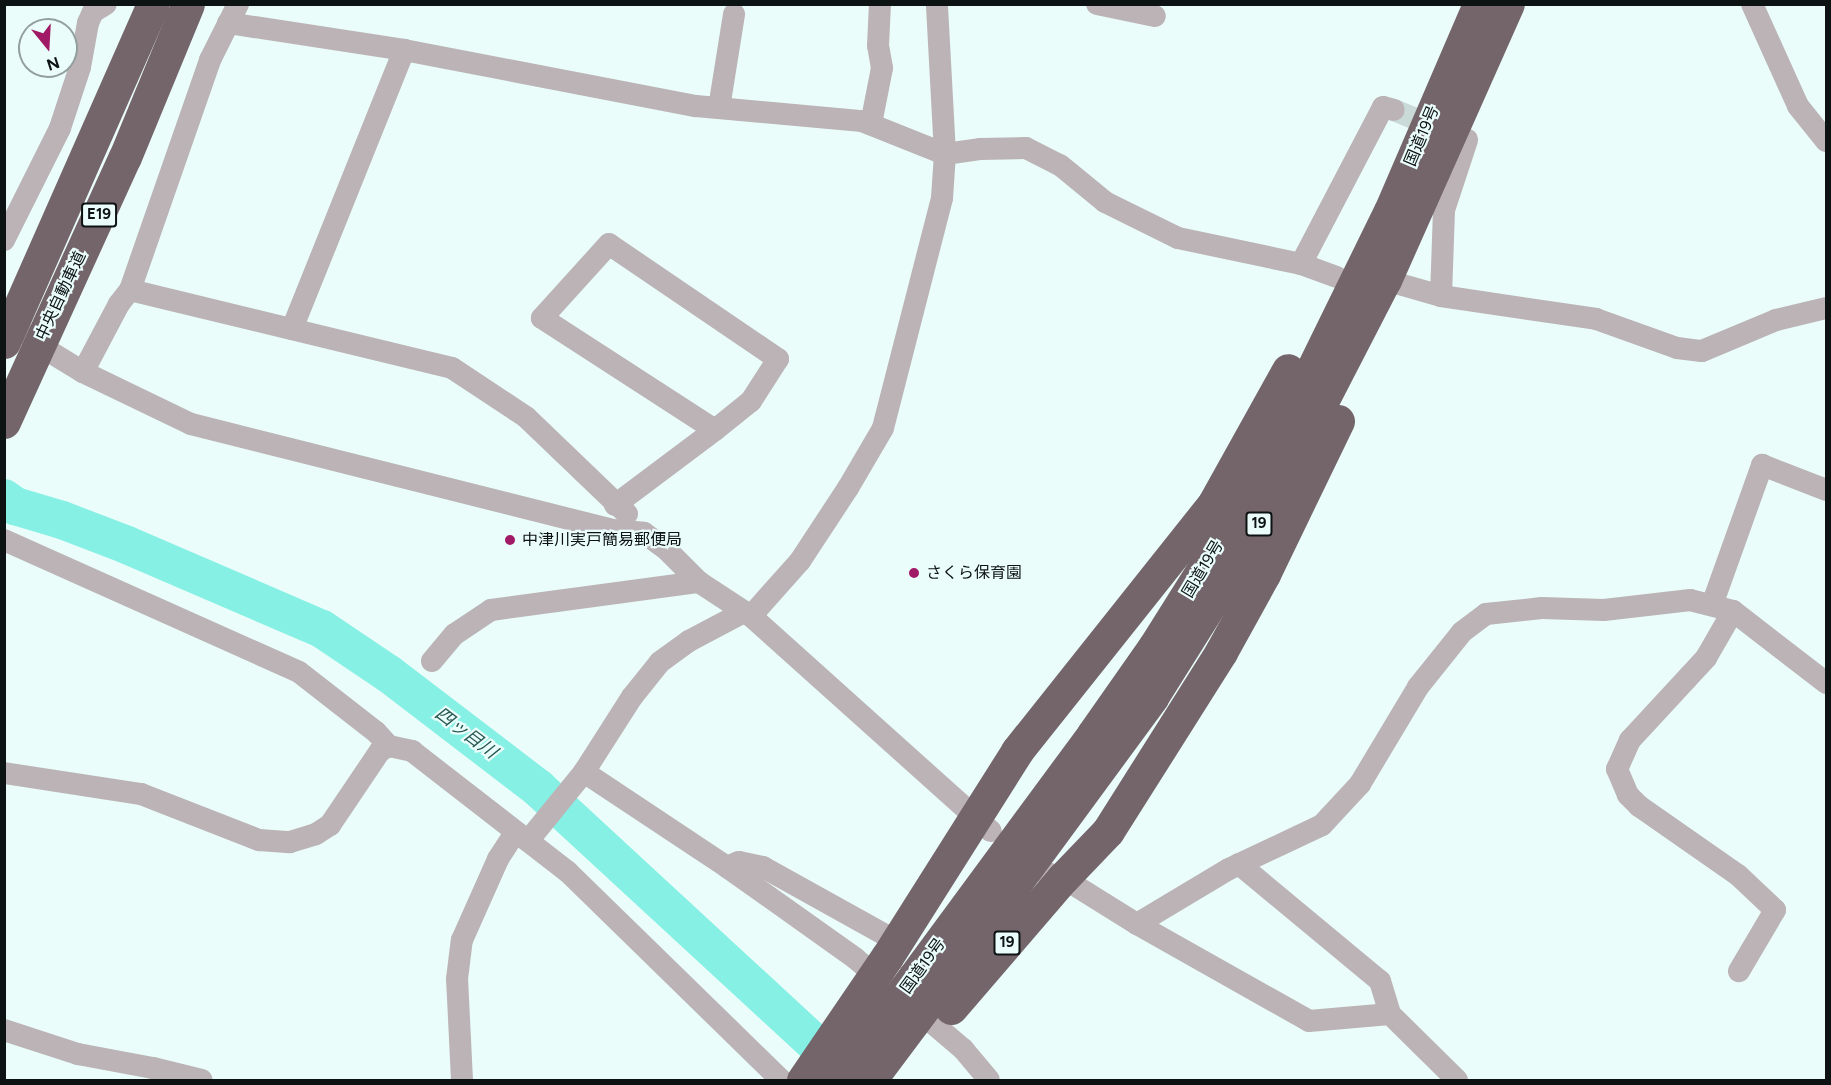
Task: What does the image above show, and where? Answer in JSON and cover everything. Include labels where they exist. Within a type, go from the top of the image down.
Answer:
[{"type":"highway","name":"中央自動車道","points":[[4,342],[153,4]]},
{"type":"highway","name":"中央自動車道","points":[[4,422],[125,157],[188,4]]},
{"type":"highway","name":"国道19号","points":[[837,1080],[932,994],[1093,734],[1154,647],[1210,558],[1285,425],[1390,211],[1479,4]]},
{"type":"highway","name":"国道19号","points":[[870,1080],[1152,697],[1250,541],[1385,280],[1508,4]]},
{"type":"highway","points":[[803,1080],[891,949],[983,826],[1017,751],[1214,503],[1252,438],[1359,234],[1390,211]]},
{"type":"highway","name":"19","points":[[896,1080],[932,994],[1054,875],[1108,831],[1221,652],[1264,574],[1360,374],[1385,280]]},
{"type":"street","points":[[4,240],[60,128],[80,67],[88,23],[93,12],[106,4]]},
{"type":"street","points":[[872,124],[882,68],[878,46],[880,4]]},
{"type":"street","points":[[462,1080],[458,979],[462,940],[498,859],[528,834],[581,775],[632,697],[660,662],[689,641],[748,614],[800,561],[884,428],[942,198],[945,153],[937,4]]},
{"type":"street","points":[[1097,4],[1155,16]]},
{"type":"street","points":[[1752,4],[1798,106],[1827,141]]},
{"type":"street","points":[[83,372],[119,304],[130,290],[210,60],[233,14],[404,50],[719,108],[872,124],[945,153],[980,149],[1026,148],[1060,165],[1105,202],[1178,238],[1301,264],[1337,277]]},
{"type":"street","points":[[719,108],[734,14]]},
{"type":"street","points":[[291,329],[404,50]]},
{"type":"street","points":[[1301,264],[1383,107],[1394,110]]},
{"type":"street","points":[[1441,296],[1444,210],[1467,140]]},
{"type":"street","points":[[615,505],[715,430],[751,401],[778,359],[609,244],[542,318],[715,430]]},
{"type":"street","points":[[1385,280],[1441,296],[1596,319],[1677,348],[1702,351],[1776,321],[1827,308]]},
{"type":"street","points":[[130,290],[452,368],[526,417],[644,533],[665,548],[699,582],[748,614],[983,826]]},
{"type":"street","points":[[4,313],[42,347],[83,372],[191,424],[612,530],[644,533]]},
{"type":"street","points":[[1739,971],[1775,910],[1738,875],[1639,806],[1628,795],[1617,769],[1630,740],[1706,658],[1762,465],[1827,490]]},
{"type":"street","points":[[4,540],[299,672],[376,732],[389,746],[411,751],[528,834],[781,1080]]},
{"type":"street","points":[[432,661],[455,634],[491,610],[699,582]]},
{"type":"street","points":[[1137,924],[1239,864],[1322,825],[1360,784],[1418,687],[1462,632],[1486,614],[1542,608],[1604,610],[1690,600],[1722,608],[1827,683]]},
{"type":"street","points":[[4,773],[141,794],[259,840],[290,842],[316,834],[330,825],[370,763],[380,751],[389,746]]},
{"type":"street","points":[[581,775],[727,867],[855,958],[963,1049],[989,1080]]},
{"type":"street","points":[[727,867],[739,862],[763,867],[891,949]]},
{"type":"street","points":[[1239,864],[1380,981],[1390,1014],[1456,1080]]},
{"type":"street","points":[[1054,875],[1309,1021],[1390,1014]]},
{"type":"street","points":[[4,1030],[78,1054],[202,1080]]},
{"type":"waterway","name":"四ッ目川","points":[[4,498],[15,506],[62,520],[127,545],[322,629],[389,674],[538,788],[849,1075]]},
{"type":"tunnel","points":[[1394,110],[1440,129]]},
{"type":"place","name":"中津川実戸簡易郵便局","points":[[510,540]]},
{"type":"place","name":"さくら保育園","points":[[914,573]]}]
